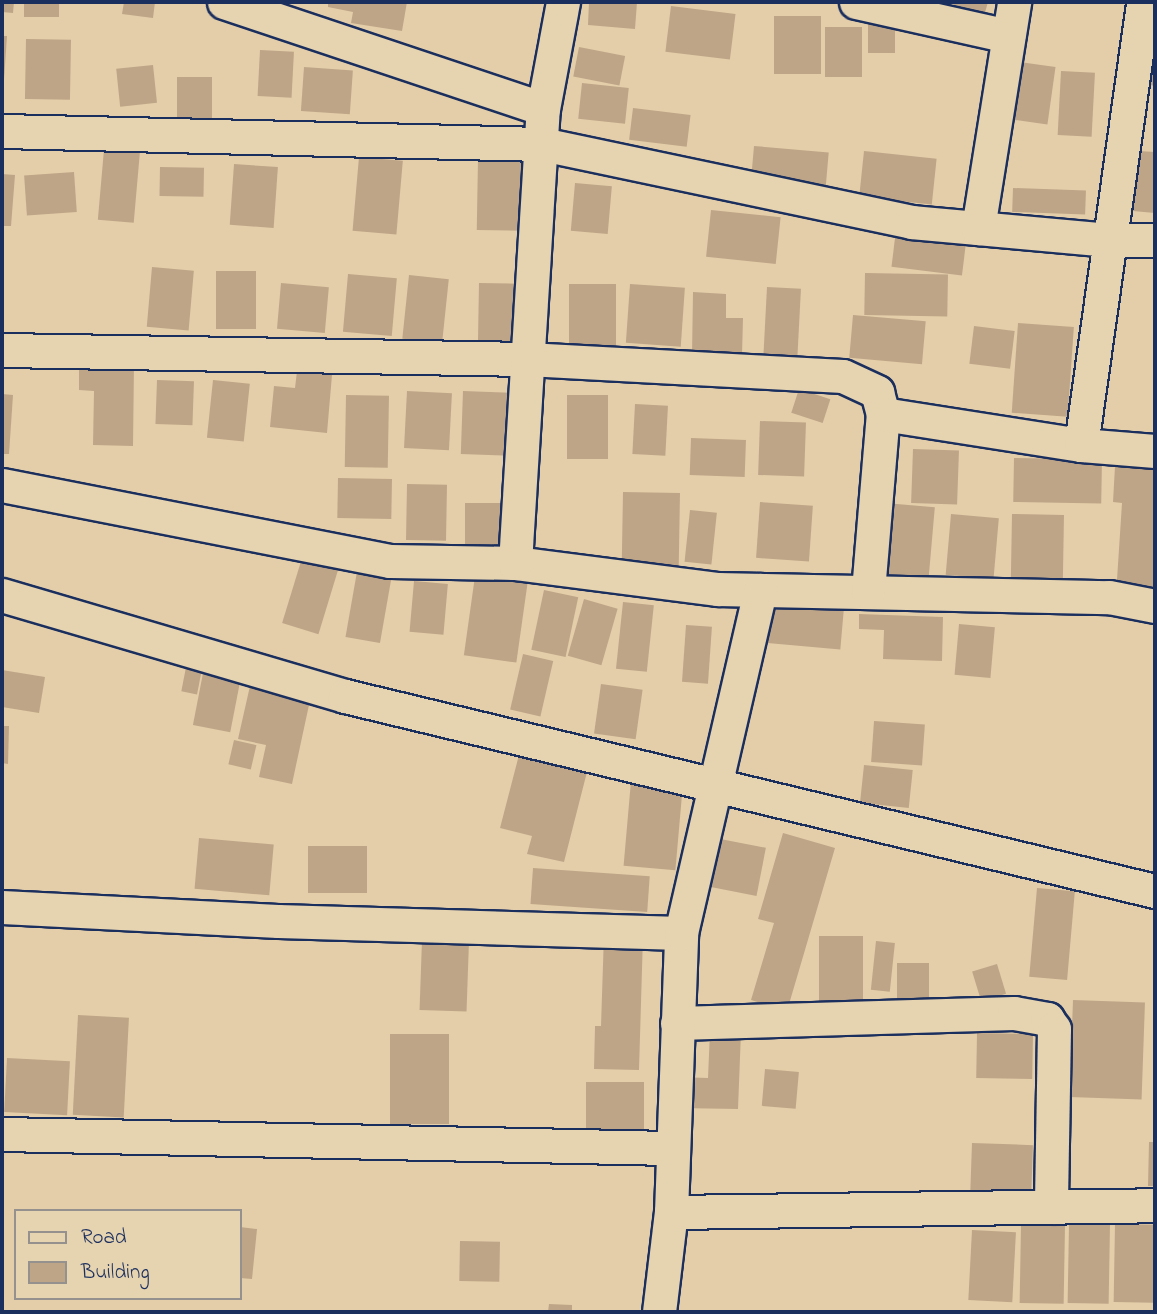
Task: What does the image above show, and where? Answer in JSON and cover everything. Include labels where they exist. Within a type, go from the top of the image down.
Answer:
[{"type":"street","points":[[224,2],[544,109]]},
{"type":"street","points":[[514,563],[544,109],[563,2]]},
{"type":"street","points":[[856,2],[1008,36]]},
{"type":"street","points":[[978,228],[1014,2]]},
{"type":"street","points":[[1081,445],[1143,2]]},
{"type":"street","points":[[2,131],[542,144],[911,222],[1109,240],[1155,240]]},
{"type":"street","points":[[2,350],[527,359],[843,376],[877,391],[883,414],[868,590]]},
{"type":"street","points":[[883,414],[1081,445],[1155,451]]},
{"type":"street","points":[[2,485],[390,561],[514,563],[717,589],[1110,597],[1155,606]]},
{"type":"street","points":[[659,1312],[671,1212],[671,1148],[681,933],[760,590]]},
{"type":"street","points":[[2,595],[345,696],[1155,891]]},
{"type":"street","points":[[2,907],[292,922],[681,933]]},
{"type":"street","points":[[677,1023],[1013,1013],[1046,1019],[1054,1029],[1051,1207]]},
{"type":"street","points":[[2,1134],[671,1148]]},
{"type":"street","points":[[671,1212],[1155,1205]]},
{"type":"building","points":[[2,2],[14,2],[13,13],[2,12]]},
{"type":"building","points":[[24,2],[59,2],[59,17],[24,17]]},
{"type":"building","points":[[124,2],[155,2],[153,18],[122,14]]},
{"type":"building","points":[[328,2],[407,2],[402,31],[351,23],[353,12],[328,7]]},
{"type":"building","points":[[589,2],[637,2],[635,29],[588,25]]},
{"type":"building","points":[[954,2],[988,2],[984,16],[953,8]]},
{"type":"building","points":[[671,6],[736,14],[730,60],[665,52]]},
{"type":"building","points":[[774,16],[821,16],[821,74],[774,74]]},
{"type":"building","points":[[868,24],[895,24],[895,53],[868,53]]},
{"type":"building","points":[[825,27],[862,27],[862,77],[825,77]]},
{"type":"building","points":[[1155,29],[1155,86],[1141,83]]},
{"type":"building","points":[[2,36],[7,36],[4,80],[2,80]]},
{"type":"building","points":[[26,39],[71,40],[70,100],[25,99]]},
{"type":"building","points":[[579,47],[625,56],[619,85],[573,76]]},
{"type":"building","points":[[260,50],[294,52],[292,98],[258,96]]},
{"type":"building","points":[[1005,60],[1056,67],[1047,125],[997,117]]},
{"type":"building","points":[[153,65],[157,103],[120,107],[116,69]]},
{"type":"building","points":[[304,67],[353,70],[350,114],[301,111]]},
{"type":"building","points":[[1061,71],[1095,73],[1092,137],[1058,135]]},
{"type":"building","points":[[177,77],[212,77],[212,118],[177,118]]},
{"type":"building","points":[[582,83],[629,88],[625,124],[578,119]]},
{"type":"building","points":[[633,108],[691,115],[687,147],[629,140]]},
{"type":"building","points":[[105,138],[141,141],[134,223],[98,220]]},
{"type":"building","points":[[754,146],[829,153],[825,194],[750,188]]},
{"type":"building","points":[[864,151],[937,159],[932,204],[859,197]]},
{"type":"building","points":[[1138,151],[1155,152],[1155,213],[1133,211]]},
{"type":"building","points":[[359,157],[403,161],[396,235],[353,231]]},
{"type":"building","points":[[478,159],[528,160],[527,231],[477,230]]},
{"type":"building","points":[[234,164],[278,167],[274,228],[230,225]]},
{"type":"building","points":[[160,167],[204,168],[203,197],[159,196]]},
{"type":"building","points":[[74,172],[77,212],[27,215],[24,175]]},
{"type":"building","points":[[2,174],[15,175],[11,226],[2,226]]},
{"type":"building","points":[[575,183],[612,186],[608,234],[571,231]]},
{"type":"building","points":[[1013,188],[1086,191],[1085,215],[1012,212]]},
{"type":"building","points":[[711,210],[781,217],[776,264],[706,257]]},
{"type":"building","points":[[896,230],[966,239],[962,275],[891,267]]},
{"type":"building","points":[[152,267],[194,271],[189,330],[147,327]]},
{"type":"building","points":[[216,271],[256,271],[256,329],[216,329]]},
{"type":"building","points":[[865,273],[948,274],[947,316],[864,315]]},
{"type":"building","points":[[348,274],[397,278],[392,336],[343,332]]},
{"type":"building","points":[[409,275],[449,279],[442,343],[402,339]]},
{"type":"building","points":[[281,283],[329,287],[325,333],[277,329]]},
{"type":"building","points":[[479,283],[520,284],[519,344],[478,343]]},
{"type":"building","points":[[569,284],[616,284],[616,346],[569,346]]},
{"type":"building","points":[[630,284],[685,288],[681,347],[626,343]]},
{"type":"building","points":[[767,287],[801,289],[797,359],[763,357]]},
{"type":"building","points":[[693,292],[726,294],[726,318],[743,318],[742,355],[692,355]]},
{"type":"building","points":[[853,315],[926,321],[922,364],[849,358]]},
{"type":"building","points":[[1018,323],[1074,327],[1068,417],[1012,413]]},
{"type":"building","points":[[974,326],[1015,331],[1010,369],[969,364]]},
{"type":"building","points":[[79,363],[134,364],[133,446],[93,445],[94,391],[79,390]]},
{"type":"building","points":[[297,371],[332,375],[327,433],[270,427],[274,386],[295,388]]},
{"type":"building","points":[[157,380],[194,381],[192,425],[155,424]]},
{"type":"building","points":[[213,380],[250,384],[244,442],[207,438]]},
{"type":"building","points":[[799,389],[830,399],[823,423],[791,413]]},
{"type":"building","points":[[407,391],[452,393],[449,450],[404,448]]},
{"type":"building","points":[[463,391],[512,393],[510,456],[461,454]]},
{"type":"building","points":[[2,394],[13,395],[9,454],[2,454]]},
{"type":"building","points":[[346,395],[389,396],[388,468],[345,467]]},
{"type":"building","points":[[567,395],[608,395],[608,459],[567,459]]},
{"type":"building","points":[[635,404],[668,406],[665,456],[632,454]]},
{"type":"building","points":[[760,421],[806,423],[804,477],[758,475]]},
{"type":"building","points":[[691,438],[746,440],[745,477],[690,475]]},
{"type":"building","points":[[913,449],[959,451],[957,505],[911,503]]},
{"type":"building","points":[[1014,458],[1102,460],[1101,504],[1013,502]]},
{"type":"building","points":[[1115,466],[1155,469],[1155,598],[1116,595],[1122,503],[1113,502]]},
{"type":"building","points":[[338,478],[392,479],[391,519],[337,518]]},
{"type":"building","points":[[407,484],[447,485],[446,541],[406,540]]},
{"type":"building","points":[[623,492],[680,493],[679,569],[622,568]]},
{"type":"building","points":[[760,502],[813,506],[809,562],[756,558]]},
{"type":"building","points":[[465,503],[511,503],[511,552],[465,552]]},
{"type":"building","points":[[885,503],[935,507],[928,581],[879,577]]},
{"type":"building","points":[[690,510],[717,513],[711,565],[685,562]]},
{"type":"building","points":[[951,514],[999,518],[994,579],[946,575]]},
{"type":"building","points":[[1012,514],[1064,515],[1063,584],[1011,583]]},
{"type":"building","points":[[302,558],[338,569],[318,634],[282,623]]},
{"type":"building","points":[[358,566],[392,572],[380,643],[345,637]]},
{"type":"building","points":[[475,576],[527,583],[516,663],[464,655]]},
{"type":"building","points":[[414,581],[448,584],[443,635],[410,632]]},
{"type":"building","points":[[544,590],[578,597],[566,657],[531,650]]},
{"type":"building","points":[[584,599],[618,609],[601,665],[568,656]]},
{"type":"building","points":[[623,602],[654,605],[647,672],[616,669]]},
{"type":"building","points":[[768,604],[844,611],[840,649],[765,643]]},
{"type":"building","points":[[859,614],[943,617],[942,661],[883,659],[884,630],[859,629]]},
{"type":"building","points":[[959,624],[995,627],[990,678],[955,675]]},
{"type":"building","points":[[686,625],[712,627],[708,684],[682,682]]},
{"type":"building","points":[[523,654],[553,661],[540,717],[510,710]]},
{"type":"building","points":[[188,657],[204,660],[197,694],[181,691]]},
{"type":"building","points":[[204,668],[241,675],[230,732],[193,725]]},
{"type":"building","points":[[2,670],[45,677],[39,713],[2,707]]},
{"type":"building","points":[[252,677],[312,691],[292,784],[259,777],[266,745],[238,739]]},
{"type":"building","points":[[601,684],[643,690],[636,739],[594,734]]},
{"type":"building","points":[[874,721],[925,725],[922,765],[871,762]]},
{"type":"building","points":[[2,726],[9,726],[8,764],[2,763]]},
{"type":"building","points":[[234,740],[256,745],[251,770],[228,764]]},
{"type":"building","points":[[520,751],[588,768],[564,862],[527,854],[532,836],[500,828]]},
{"type":"building","points":[[864,765],[913,770],[909,808],[860,803]]},
{"type":"building","points":[[631,781],[683,786],[675,870],[624,866]]},
{"type":"building","points":[[783,833],[835,848],[787,1011],[751,1000],[774,923],[758,919]]},
{"type":"building","points":[[705,836],[766,848],[757,896],[696,884]]},
{"type":"building","points":[[199,838],[274,845],[269,895],[195,889]]},
{"type":"building","points":[[308,846],[367,846],[367,893],[308,893]]},
{"type":"building","points":[[533,868],[650,876],[647,912],[530,904]]},
{"type":"building","points":[[1037,888],[1075,891],[1067,980],[1029,977]]},
{"type":"building","points":[[604,934],[643,936],[639,1070],[594,1069],[595,1026],[601,1026]]},
{"type":"building","points":[[819,936],[863,936],[863,1003],[819,1003]]},
{"type":"building","points":[[422,940],[469,942],[467,1012],[420,1010]]},
{"type":"building","points":[[876,941],[895,943],[890,992],[871,990]]},
{"type":"building","points":[[897,963],[929,963],[929,1004],[897,1004]]},
{"type":"building","points":[[997,964],[1006,994],[981,1001],[972,972]]},
{"type":"building","points":[[1073,1000],[1145,1003],[1142,1099],[1070,1097]]},
{"type":"building","points":[[78,1015],[129,1018],[124,1118],[73,1115]]},
{"type":"building","points":[[710,1031],[741,1032],[738,1109],[677,1108],[678,1077],[708,1078]]},
{"type":"building","points":[[977,1033],[1033,1034],[1032,1079],[976,1078]]},
{"type":"building","points":[[390,1034],[449,1034],[449,1124],[390,1124]]},
{"type":"building","points":[[7,1058],[70,1061],[67,1115],[4,1112]]},
{"type":"building","points":[[765,1069],[799,1072],[796,1109],[762,1106]]},
{"type":"building","points":[[586,1082],[644,1082],[644,1133],[586,1133]]},
{"type":"building","points":[[1149,1142],[1155,1142],[1155,1186],[1148,1186]]},
{"type":"building","points":[[972,1143],[1033,1145],[1031,1194],[970,1192]]},
{"type":"building","points":[[1069,1224],[1110,1225],[1109,1304],[1068,1303]]},
{"type":"building","points":[[1115,1224],[1155,1225],[1154,1303],[1114,1302]]},
{"type":"building","points":[[1021,1225],[1065,1226],[1064,1304],[1020,1303]]},
{"type":"building","points":[[242,1227],[257,1229],[252,1279],[242,1278]]},
{"type":"building","points":[[972,1230],[1016,1232],[1012,1302],[968,1300]]},
{"type":"building","points":[[460,1241],[500,1242],[499,1282],[459,1281]]},
{"type":"building","points":[[549,1304],[572,1305],[572,1312],[548,1312]]}]
